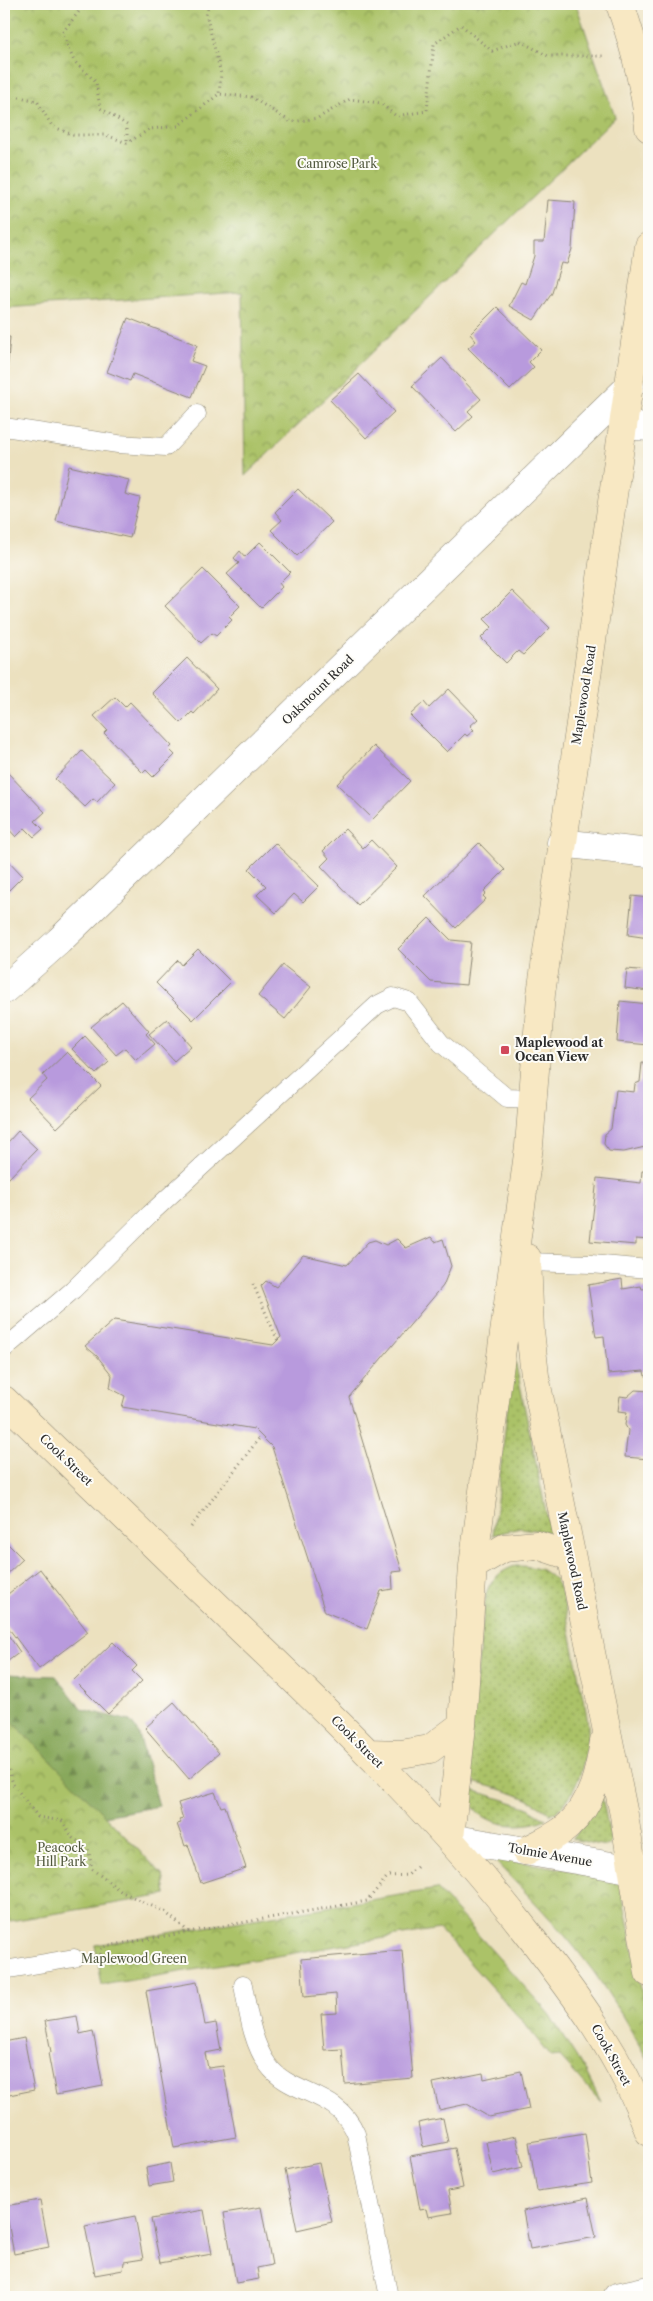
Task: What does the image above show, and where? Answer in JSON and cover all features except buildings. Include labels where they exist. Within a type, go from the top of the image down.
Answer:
[{"type":"street","points":[[620,4],[637,56],[647,100],[649,128]]},
{"type":"street","name":"Maplewood Road","points":[[450,1838],[462,1725],[473,1566],[529,1146],[541,994],[562,843],[637,426],[630,386],[649,246]]},
{"type":"street","name":"Oakmount Road","points":[[4,990],[59,941],[630,386]]},
{"type":"street","points":[[562,843],[649,853]]},
{"type":"street","name":"Maplewood Road","points":[[529,1146],[527,1262],[530,1330],[535,1376],[624,1815],[642,1869],[649,1973]]},
{"type":"street","name":"Cook Street","points":[[4,1400],[368,1753],[450,1838],[488,1882],[577,1996],[616,2061],[649,2132]]},
{"type":"street","points":[[473,1566],[504,1548],[537,1545],[570,1556]]},
{"type":"street","points":[[368,1753],[401,1754],[430,1749],[462,1725]]},
{"type":"street","points":[[526,1851],[569,1826],[583,1808],[598,1778],[606,1726]]},
{"type":"street","points":[[624,1815],[649,1834]]},
{"type":"street","name":"Tolmie Avenue","points":[[450,1838],[642,1869]]},
{"type":"street","points":[[617,2297],[649,2290]]},
{"type":"lane","points":[[4,427],[118,444],[166,447],[197,414]]},
{"type":"lane","points":[[4,1349],[73,1290],[150,1214],[377,1005],[393,997],[409,1002],[441,1043],[508,1098],[533,1099]]},
{"type":"lane","points":[[527,1262],[591,1264],[649,1269]]},
{"type":"lane","points":[[4,1970],[74,1958]]},
{"type":"lane","points":[[243,1986],[251,2022],[268,2065],[278,2076],[336,2106],[351,2122],[356,2134],[389,2297]]},
{"type":"path","points":[[85,4],[62,33],[74,61],[96,82],[100,108],[127,125],[126,143]]},
{"type":"path","points":[[209,4],[206,14],[221,74],[219,94]]},
{"type":"path","points":[[126,143],[150,129],[178,126],[219,94],[251,97],[291,122],[318,118],[350,99],[380,103],[396,116],[427,111],[434,44],[461,26],[492,50],[520,41],[548,56],[637,56]]},
{"type":"path","points":[[4,96],[37,101],[52,126],[74,135],[106,135],[126,143]]},
{"type":"path","points":[[253,1284],[278,1340]]},
{"type":"path","points":[[191,1527],[261,1436]]},
{"type":"path","points":[[4,1770],[9,1770],[13,1784],[38,1817],[62,1821],[73,1838],[88,1848],[92,1869],[122,1892],[165,1912],[190,1932]]},
{"type":"path","points":[[74,1958],[97,1965],[102,1947],[367,1901],[388,1876],[408,1875],[418,1866]]},
{"type":"green space","name":"Camrose Park","points":[[4,4],[576,4],[615,117],[245,476],[242,292],[4,308]]},
{"type":"green space","points":[[513,1360],[515,1360],[550,1532],[520,1528],[493,1535]]},
{"type":"green space","points":[[515,1566],[532,1567],[546,1572],[560,1589],[587,1719],[587,1741],[579,1777],[568,1799],[551,1815],[522,1797],[465,1780],[486,1593],[491,1583],[498,1576]]},
{"type":"green space","points":[[4,1674],[56,1676],[82,1709],[130,1721],[138,1731],[159,1806],[104,1816],[163,1875],[166,1895],[4,1865]]},
{"type":"green space","name":"Peacock Hill Park","points":[[4,1713],[163,1875],[166,1895],[4,1922]]},
{"type":"green space","points":[[466,1788],[527,1807],[546,1819],[522,1825],[509,1825],[497,1822],[485,1817],[476,1810],[469,1800]]},
{"type":"green space","points":[[602,1797],[611,1840],[610,1844],[605,1846],[572,1839]]},
{"type":"green space","points":[[491,1857],[619,1878],[649,2029],[649,2063],[593,1971],[544,1913]]},
{"type":"green space","name":"Maplewood Green","points":[[437,1889],[549,2014],[586,2072],[601,2102],[559,2056],[551,2057],[524,2023],[439,1929],[102,1985],[95,1945]]},
{"type":"place","name":"Maplewood at Ocean View","points":[[505,1050]]}]
